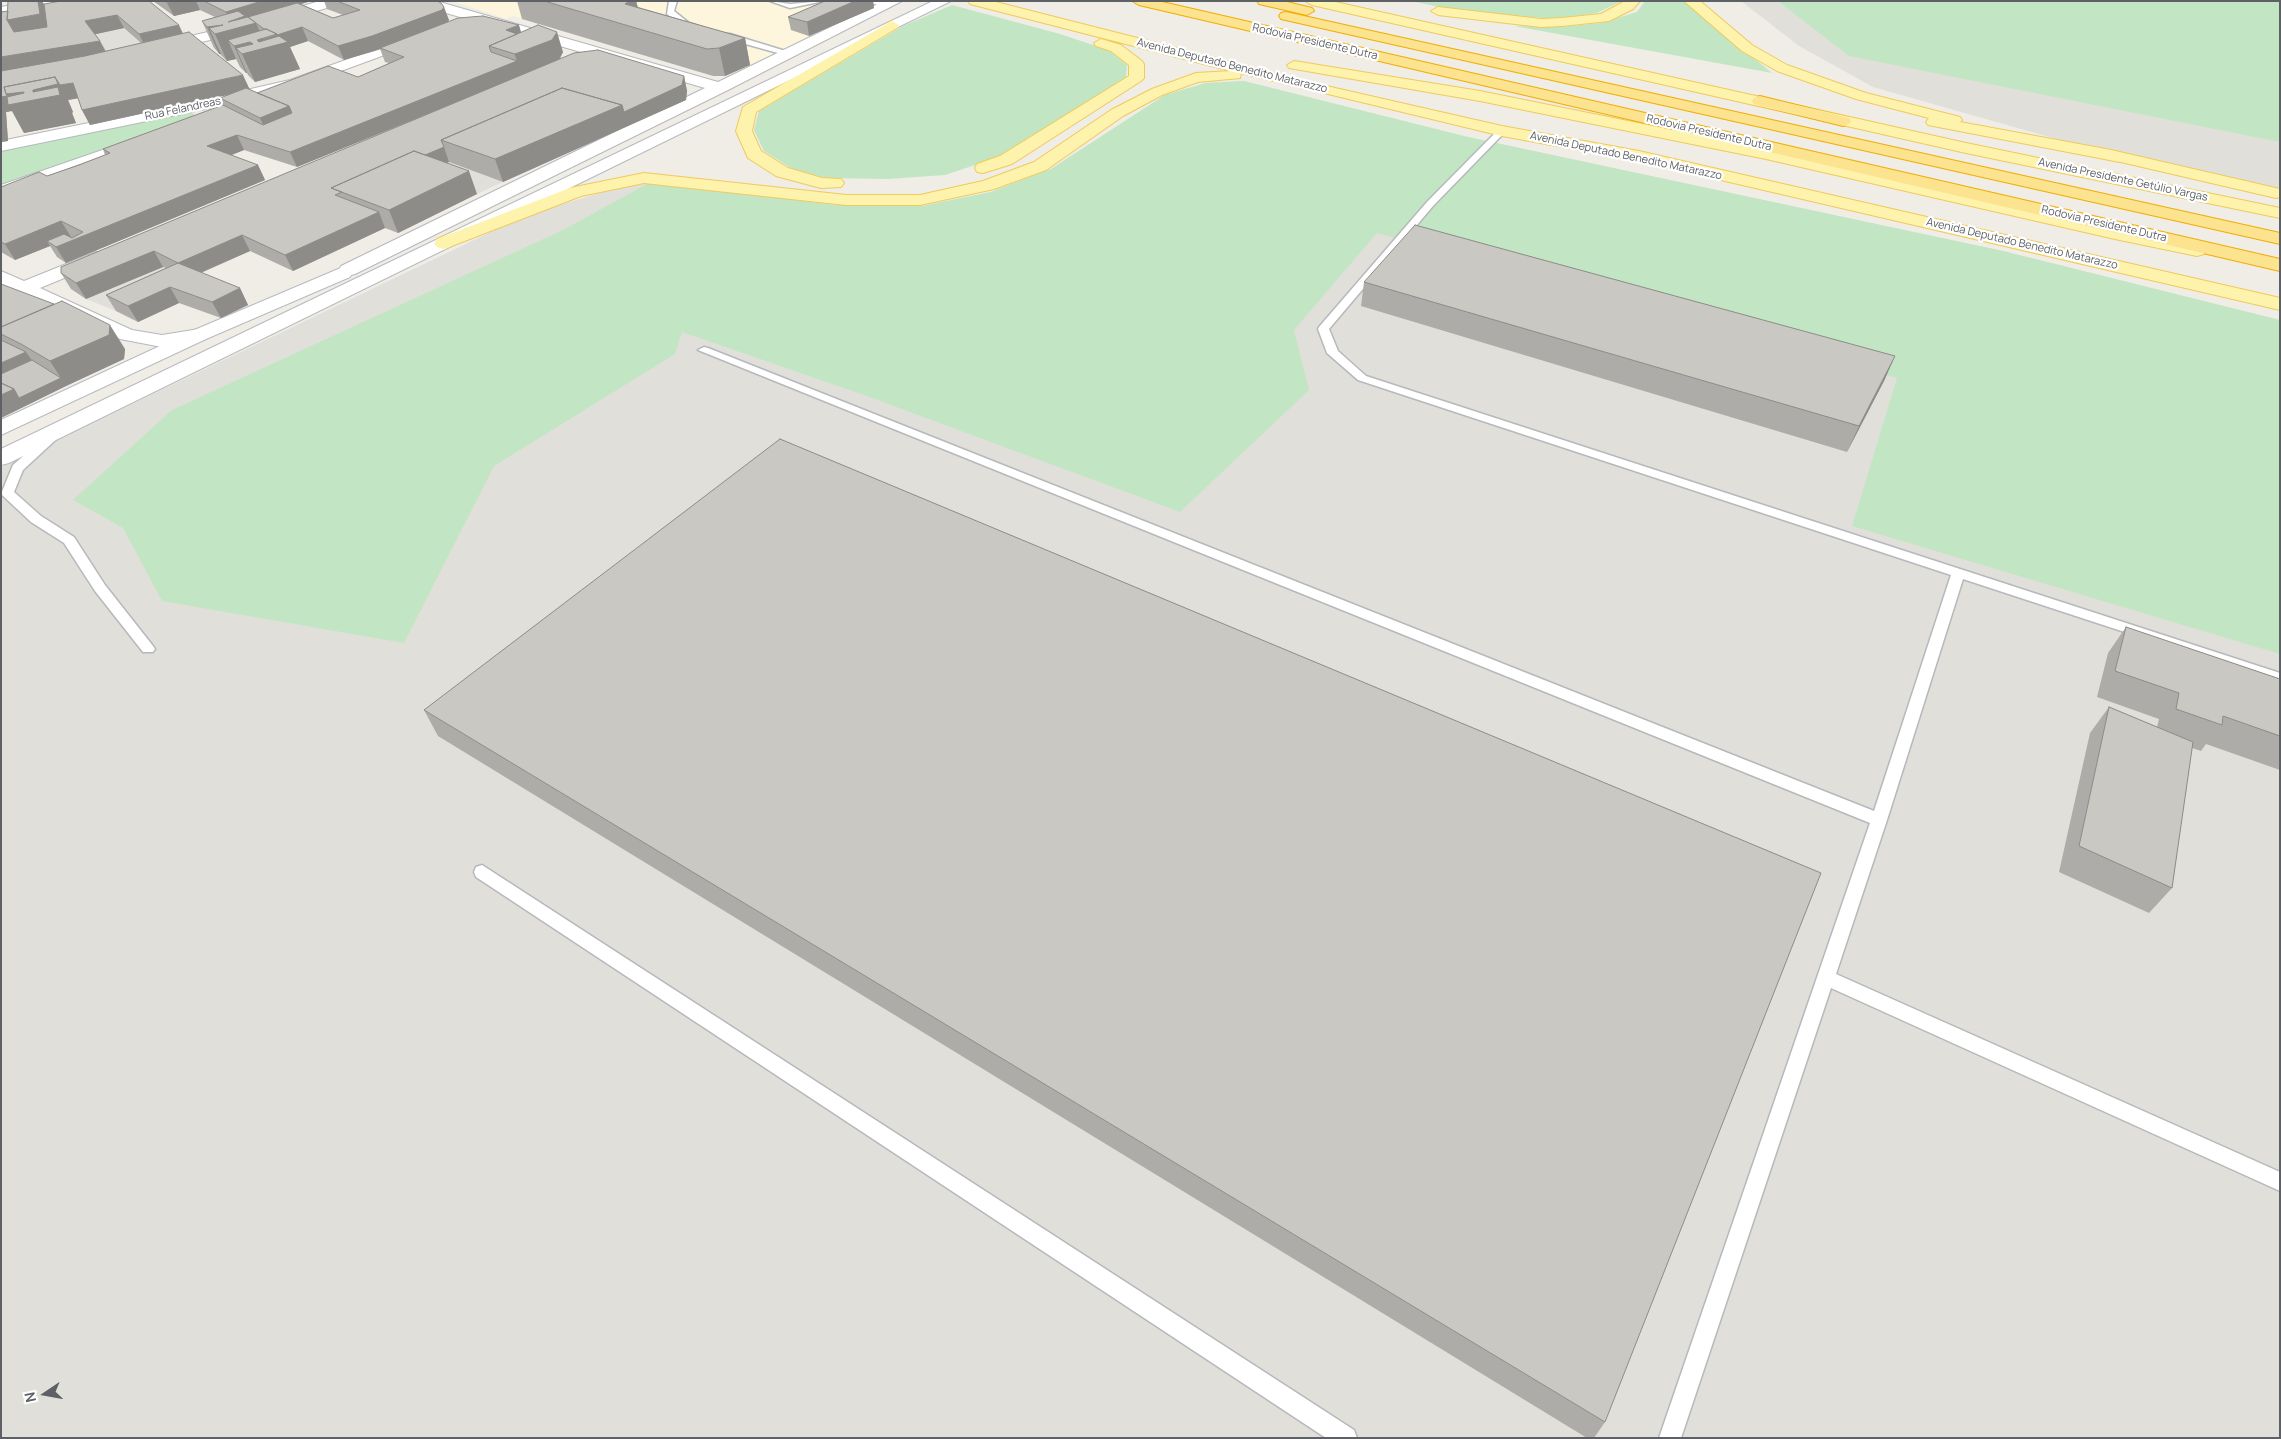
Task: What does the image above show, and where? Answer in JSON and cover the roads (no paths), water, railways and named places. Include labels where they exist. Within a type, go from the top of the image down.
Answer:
[{"type":"highway","name":"Rodovia Presidente Dutra","points":[[1139,1],[2280,266]]},
{"type":"highway","points":[[1264,1],[1442,40],[1550,75]]},
{"type":"highway","name":"Rodovia Presidente Dutra","points":[[1248,8],[2280,239]]},
{"type":"highway","points":[[1760,101],[2280,226]]},
{"type":"main road","points":[[940,180],[1006,160],[1136,78],[1137,64],[1116,48],[963,1]]},
{"type":"main road","name":"Avenida Deputado Benedito Matarazzo","points":[[975,1],[1321,89],[1502,131],[1639,156],[2280,304]]},
{"type":"main road","points":[[1312,1],[1760,101]]},
{"type":"main road","points":[[1438,11],[1540,23],[1562,22],[1604,18],[1628,6],[1633,1]]},
{"type":"main road","points":[[1691,1],[1747,48],[1782,68],[1820,83],[1861,96],[1976,126],[2280,194]]},
{"type":"main road","points":[[1419,7],[1554,38]]},
{"type":"main road","points":[[849,183],[821,183],[782,172],[754,154],[744,131],[749,110],[893,11]]},
{"type":"main road","name":"Rodovia Presidente Dutra","points":[[1282,62],[1302,67],[1480,96],[1766,154],[2115,234],[2280,266]]},
{"type":"main road","points":[[443,243],[576,192],[644,178],[713,184],[786,195],[846,200],[920,200],[988,185],[1040,166],[1117,114],[1157,92],[1196,78],[1241,75],[1321,89]]},
{"type":"main road","points":[[1826,99],[1894,115],[2129,159]]},
{"type":"main road","name":"Avenida Presidente Getúlio Vargas","points":[[1760,101],[1966,148],[2280,213]]},
{"type":"street","points":[[144,51],[228,32],[336,1]]},
{"type":"street","points":[[420,1],[721,88]]},
{"type":"street","points":[[348,270],[721,88],[788,53],[893,11],[944,1]]},
{"type":"street","points":[[1,22],[64,6]]},
{"type":"street","points":[[1,11],[45,10]]},
{"type":"street","points":[[1,458],[443,243],[893,11]]},
{"type":"street","points":[[1,428],[200,335],[348,270],[893,11]]},
{"type":"street","points":[[447,27],[474,17]]},
{"type":"street","name":"Rua Felandreas","points":[[1,146],[220,101],[295,83],[429,34]]},
{"type":"street","points":[[568,62],[596,51]]},
{"type":"street","points":[[192,124],[222,109],[220,101]]},
{"type":"street","points":[[1,191],[155,137]]},
{"type":"street","points":[[23,288],[106,253]]},
{"type":"street","points":[[1,277],[127,336],[162,341],[200,335]]},
{"type":"lane","points":[[672,1],[670,12],[686,25],[704,30]]},
{"type":"lane","points":[[774,1],[790,6],[820,1]]},
{"type":"lane","points":[[869,1],[893,11]]},
{"type":"lane","points":[[714,33],[788,53]]},
{"type":"lane","points":[[1502,131],[1430,204],[1323,329],[1334,353],[1362,378],[2280,678]]},
{"type":"lane","points":[[704,350],[1878,820]]},
{"type":"lane","points":[[57,432],[17,468],[7,493],[36,518],[70,540],[100,588],[148,649]]},
{"type":"lane","points":[[1670,1438],[1826,977],[1958,573]]},
{"type":"lane","points":[[482,872],[1346,1438]]},
{"type":"lane","points":[[1826,977],[2280,1182]]}]
